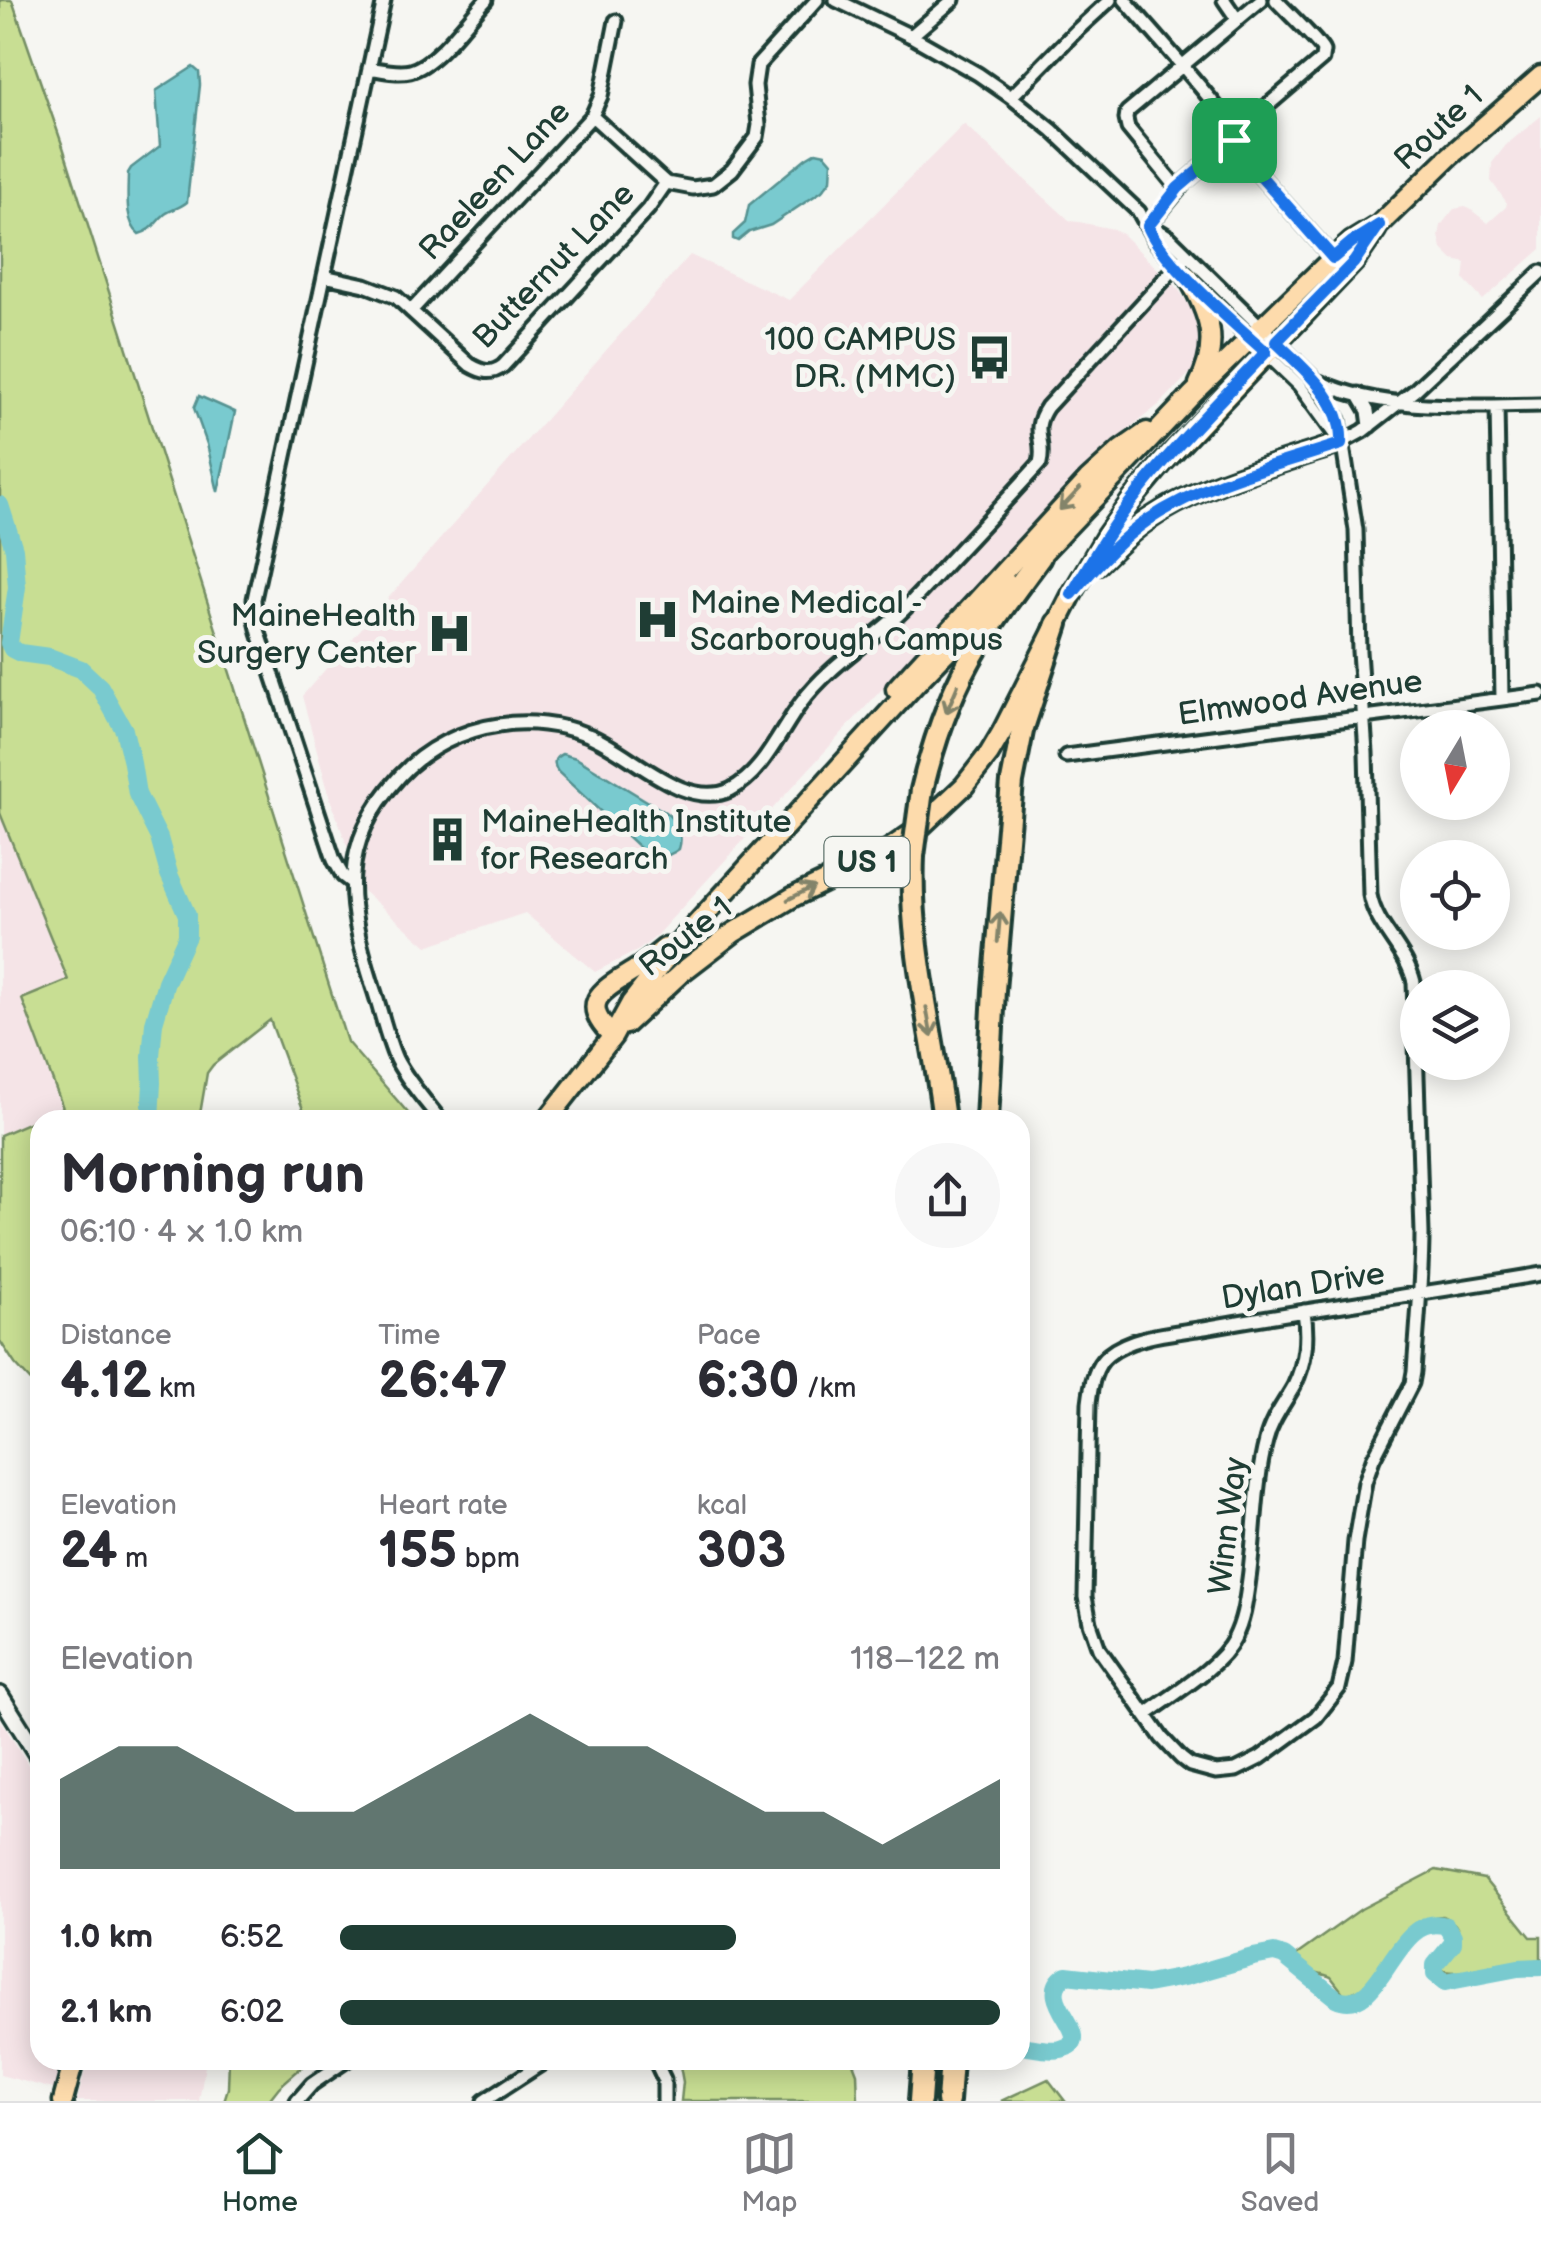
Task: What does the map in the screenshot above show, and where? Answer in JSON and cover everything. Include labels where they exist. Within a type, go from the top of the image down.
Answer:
[{"type":"highway","points":[[942,1110],[912,910],[913,856],[922,790],[960,678],[987,631],[1040,557]]},
{"type":"highway","points":[[987,1110],[1012,782],[1026,716],[1057,624]]},
{"type":"highway","points":[[920,2101],[922,2070]]},
{"type":"highway","points":[[948,2101],[950,2070]]},
{"type":"main road","name":"Route 1","points":[[613,1036],[682,972],[733,933],[793,897],[882,854],[950,801],[989,754],[1106,536],[1162,464],[1354,262],[1379,225],[1541,76]]},
{"type":"main road","name":"Route 1","points":[[555,1110],[613,1036],[644,984],[940,658],[1192,395],[1333,258],[1379,225]]},
{"type":"main road","points":[[1183,266],[1206,310],[1211,337],[1206,367],[1192,395]]},
{"type":"main road","points":[[828,780],[912,670],[1052,518],[1121,450],[1172,416]]},
{"type":"main road","points":[[1072,594],[1114,548],[1161,512],[1212,488],[1341,444]]},
{"type":"main road","points":[[613,1036],[595,1013],[594,1005],[601,992],[647,962],[703,916]]},
{"type":"main road","points":[[63,2101],[71,2070]]},
{"type":"street","points":[[352,882],[343,876],[334,860],[259,634],[254,607],[256,583],[384,0]]},
{"type":"street","points":[[369,68],[401,72],[423,66],[486,0]]},
{"type":"street","points":[[592,116],[666,183],[693,188],[714,185],[742,159],[759,131],[754,85],[758,65],[817,0]]},
{"type":"street","points":[[836,0],[911,36],[1012,97],[1121,194],[1148,226],[1168,237],[1183,266],[1271,347],[1315,380],[1401,402],[1541,405]]},
{"type":"street","points":[[856,10],[866,0]]},
{"type":"street","points":[[911,36],[953,0]]},
{"type":"street","points":[[1012,97],[1110,0]]},
{"type":"street","points":[[1125,0],[1230,124],[1234,140],[1249,163],[1333,258]]},
{"type":"street","points":[[1224,0],[1237,19]]},
{"type":"street","points":[[1178,188],[1131,132],[1126,118],[1132,107],[1260,0]]},
{"type":"street","points":[[1148,226],[1178,188],[1318,65],[1323,56],[1317,41],[1276,0]]},
{"type":"street","name":"Raeleen Lane","points":[[411,311],[592,116],[601,96],[616,21]]},
{"type":"street","name":"Butternut Lane","points":[[324,276],[396,297],[470,365],[484,372],[498,370],[648,209],[666,183]]},
{"type":"street","points":[[1183,266],[1256,333]]},
{"type":"street","points":[[432,1110],[408,1080],[393,1051],[352,904],[354,862],[362,838],[374,809],[407,768],[436,747],[483,728],[542,724],[576,730],[608,744],[691,793],[726,792],[746,780],[823,677],[902,610],[1040,463],[1038,430],[1044,411],[1183,266]]},
{"type":"street","points":[[1341,444],[1401,402],[1541,272]]},
{"type":"street","points":[[1271,347],[1341,444],[1350,476],[1356,530],[1371,901],[1414,982],[1422,1247],[1419,1295],[1541,1274]]},
{"type":"street","points":[[1315,380],[1335,411],[1341,444]]},
{"type":"street","points":[[1358,394],[1368,411],[1370,426]]},
{"type":"street","points":[[1498,406],[1502,698]]},
{"type":"street","name":"Elmwood Avenue","points":[[1066,756],[1541,694]]},
{"type":"street","name":"Dylan Drive","points":[[1419,1295],[1412,1383],[1373,1459],[1360,1505],[1345,1662],[1334,1694],[1316,1717],[1260,1758],[1228,1772],[1203,1769],[1180,1758],[1162,1738],[1095,1640],[1086,1597],[1090,1392],[1096,1371],[1108,1355],[1142,1340],[1304,1311],[1419,1295]]},
{"type":"street","name":"Winn Way","points":[[1147,1714],[1211,1666],[1230,1646],[1239,1628],[1247,1596],[1264,1449],[1272,1423],[1302,1365],[1306,1343],[1304,1311]]},
{"type":"street","points":[[0,1695],[30,1743]]},
{"type":"street","points":[[297,2101],[332,2070]]},
{"type":"street","points":[[484,2101],[532,2070]]},
{"type":"street","points":[[660,2070],[664,2101]]},
{"type":"shaded area","points":[[1541,116],[1541,249],[1483,300],[1464,280],[1466,263],[1453,260],[1442,249],[1441,225],[1454,209],[1470,209],[1488,223],[1506,207],[1491,181],[1492,163],[1506,145]]},
{"type":"shaded area","name":"Maine Medical - Scarborough Campus","points":[[964,124],[1069,220],[1122,234],[1178,289],[1190,306],[1202,340],[1194,369],[1160,404],[1128,429],[1015,544],[639,950],[595,972],[525,913],[427,946],[363,891],[330,798],[302,696],[690,255],[789,300]]},
{"type":"shaded area","points":[[0,813],[68,980],[22,999],[63,1108],[30,1110],[30,1122],[0,1135]]},
{"type":"shaded area","points":[[0,1719],[30,1768],[30,2070],[62,2070],[57,2090],[0,2075]]},
{"type":"shaded area","points":[[85,2070],[204,2070],[199,2101],[77,2101]]},
{"type":"green space","points":[[0,0],[12,0],[63,147],[347,1042],[405,1110],[303,1110],[270,1020],[213,1065],[207,1073],[201,1110],[58,1110],[63,1108],[22,999],[68,980],[0,813]]},
{"type":"green space","points":[[30,1122],[30,1380],[0,1341],[0,1135]]},
{"type":"green space","points":[[1436,1870],[1484,1879],[1531,1937],[1541,1937],[1541,1960],[1444,1971],[1440,1965],[1457,1950],[1458,1934],[1456,1926],[1442,1916],[1408,1929],[1375,1974],[1356,1991],[1344,1994],[1331,1977],[1305,1969],[1298,1962],[1295,1956],[1361,1909]]},
{"type":"green space","points":[[229,2070],[299,2070],[268,2101],[224,2101]]},
{"type":"green space","points":[[681,2070],[856,2070],[858,2101],[681,2101]]},
{"type":"green space","points":[[1048,2079],[1065,2101],[1001,2101]]},
{"type":"water","points":[[193,67],[199,72],[200,85],[187,202],[139,234],[129,214],[128,173],[160,146],[156,91]]},
{"type":"water","points":[[816,152],[825,154],[832,162],[831,180],[822,191],[771,225],[749,232],[738,241],[733,239],[745,223],[749,205]]},
{"type":"water","points":[[199,396],[235,412],[218,492],[194,408]]},
{"type":"water","points":[[562,754],[576,758],[665,812],[678,828],[679,849],[661,857],[642,850],[558,772],[555,761]]},
{"type":"waterway","points":[[0,505],[14,549],[17,587],[9,643],[20,653],[49,657],[81,669],[100,687],[124,730],[137,794],[159,838],[187,915],[187,936],[166,982],[154,1023],[151,1110]]},
{"type":"waterway","points":[[1030,2048],[1056,2050],[1072,2044],[1074,2036],[1056,1996],[1057,1985],[1066,1975],[1147,1984],[1274,1953],[1284,1956],[1336,1998],[1352,2001],[1366,1994],[1413,1933],[1428,1925],[1446,1926],[1453,1936],[1453,1943],[1435,1965],[1435,1974],[1445,1982],[1541,1967]]},
{"type":"place","name":"100 CAMPUS DR. (MMC)","points":[[989,357]]},
{"type":"place","name":"Maine Medical - Scarborough Campus","points":[[657,620]]},
{"type":"place","name":"MaineHealth Surgery Center","points":[[449,633]]},
{"type":"place","name":"MaineHealth Institute for Research","points":[[448,839]]},
{"type":"route","points":[[1234,140],[1238,150],[1333,258],[1379,225],[1354,262],[1276,342],[1326,396],[1339,420],[1341,444],[1212,488],[1161,512],[1130,533],[1072,594],[1132,501],[1266,352],[1188,277],[1156,242],[1148,226],[1178,188],[1234,140]]}]
